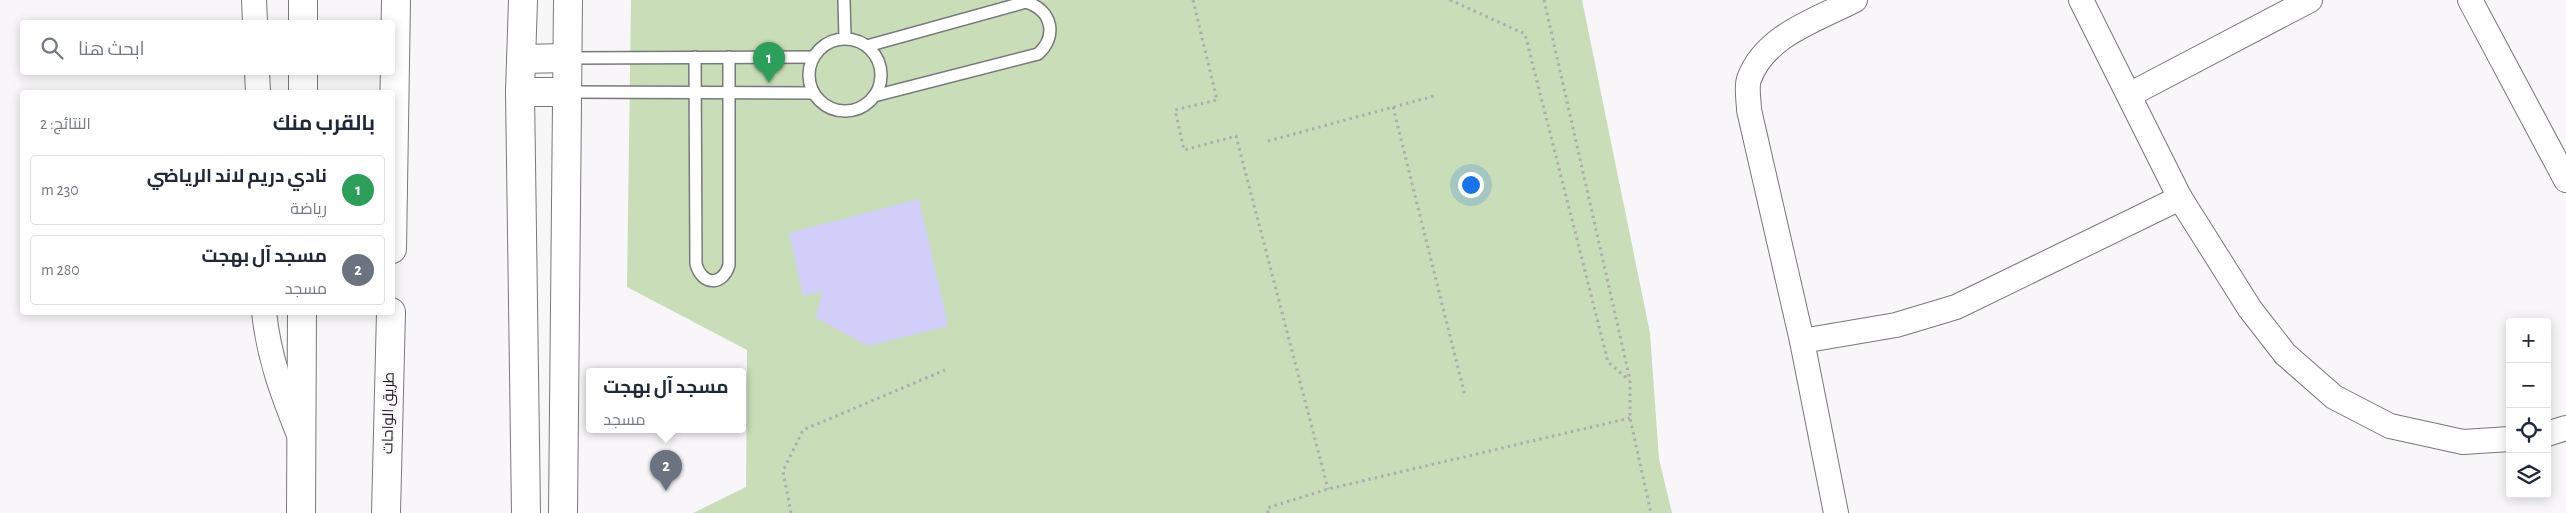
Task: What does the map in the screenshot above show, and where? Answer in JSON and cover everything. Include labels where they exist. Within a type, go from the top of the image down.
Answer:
[{"type":"main road","points":[[303,0],[303,20]]},
{"type":"main road","points":[[395,23],[396,0]]},
{"type":"main road","points":[[523,0],[520,92],[526,513]]},
{"type":"main road","points":[[563,513],[568,0]]},
{"type":"main road","points":[[521,59],[567,58]]},
{"type":"main road","points":[[303,75],[303,90]]},
{"type":"main road","points":[[394,75],[394,90]]},
{"type":"main road","points":[[520,92],[567,92]]},
{"type":"main road","points":[[301,513],[302,315]]},
{"type":"main road","name":"طريق الواحات","points":[[386,513],[391,315]]},
{"type":"street","points":[[254,0],[255,20]]},
{"type":"street","points":[[1836,513],[1802,341],[1749,110],[1748,80],[1762,58],[1778,40],[1855,0]]},
{"type":"street","points":[[2082,0],[2180,198],[2250,310],[2285,354],[2334,398],[2390,426],[2462,442],[2506,439]]},
{"type":"street","points":[[2129,95],[2310,0]]},
{"type":"street","points":[[2470,0],[2566,180]]},
{"type":"street","points":[[257,75],[258,90]]},
{"type":"street","points":[[1802,341],[1896,325],[1956,307],[2180,198]]},
{"type":"street","points":[[264,315],[268,347],[281,388],[301,439]]},
{"type":"street","points":[[2551,433],[2566,428]]},
{"type":"lane","points":[[844,0],[845,38]]},
{"type":"lane","points":[[867,46],[1026,2],[1040,9],[1050,22],[1049,40],[1038,54],[874,96],[858,109],[838,111],[819,101],[813,93],[808,75],[813,57],[827,43],[845,38],[867,46],[877,59],[881,75],[874,96]]},
{"type":"lane","points":[[696,57],[696,264],[698,272],[704,278],[712,281],[721,279],[727,273],[729,265],[729,57]]},
{"type":"lane","points":[[567,58],[813,57]]},
{"type":"lane","points":[[567,92],[813,93]]},
{"type":"path","points":[[1193,0],[1217,100],[1175,110],[1184,150],[1236,136],[1328,489]]},
{"type":"path","points":[[1450,0],[1525,34],[1608,362],[1630,380]]},
{"type":"path","points":[[1544,0],[1630,380],[1630,418],[1651,513]]},
{"type":"path","points":[[1268,141],[1434,96]]},
{"type":"path","points":[[1393,107],[1465,396]]},
{"type":"path","points":[[791,513],[783,471],[803,430],[946,370]]},
{"type":"path","points":[[1268,513],[1267,508],[1328,489],[1630,418]]},
{"type":"green space","points":[[631,0],[1582,0],[1650,333],[1659,459],[1672,513],[693,513],[746,487],[747,350],[627,287]]},
{"type":"building","points":[[919,199],[948,326],[868,346],[816,318],[822,291],[803,296],[789,233]]},
{"type":"place","name":"نادي دريم لاند الرياضي","points":[[769,83]]},
{"type":"place","name":"مسجد آل بهجت","points":[[666,491]]}]
